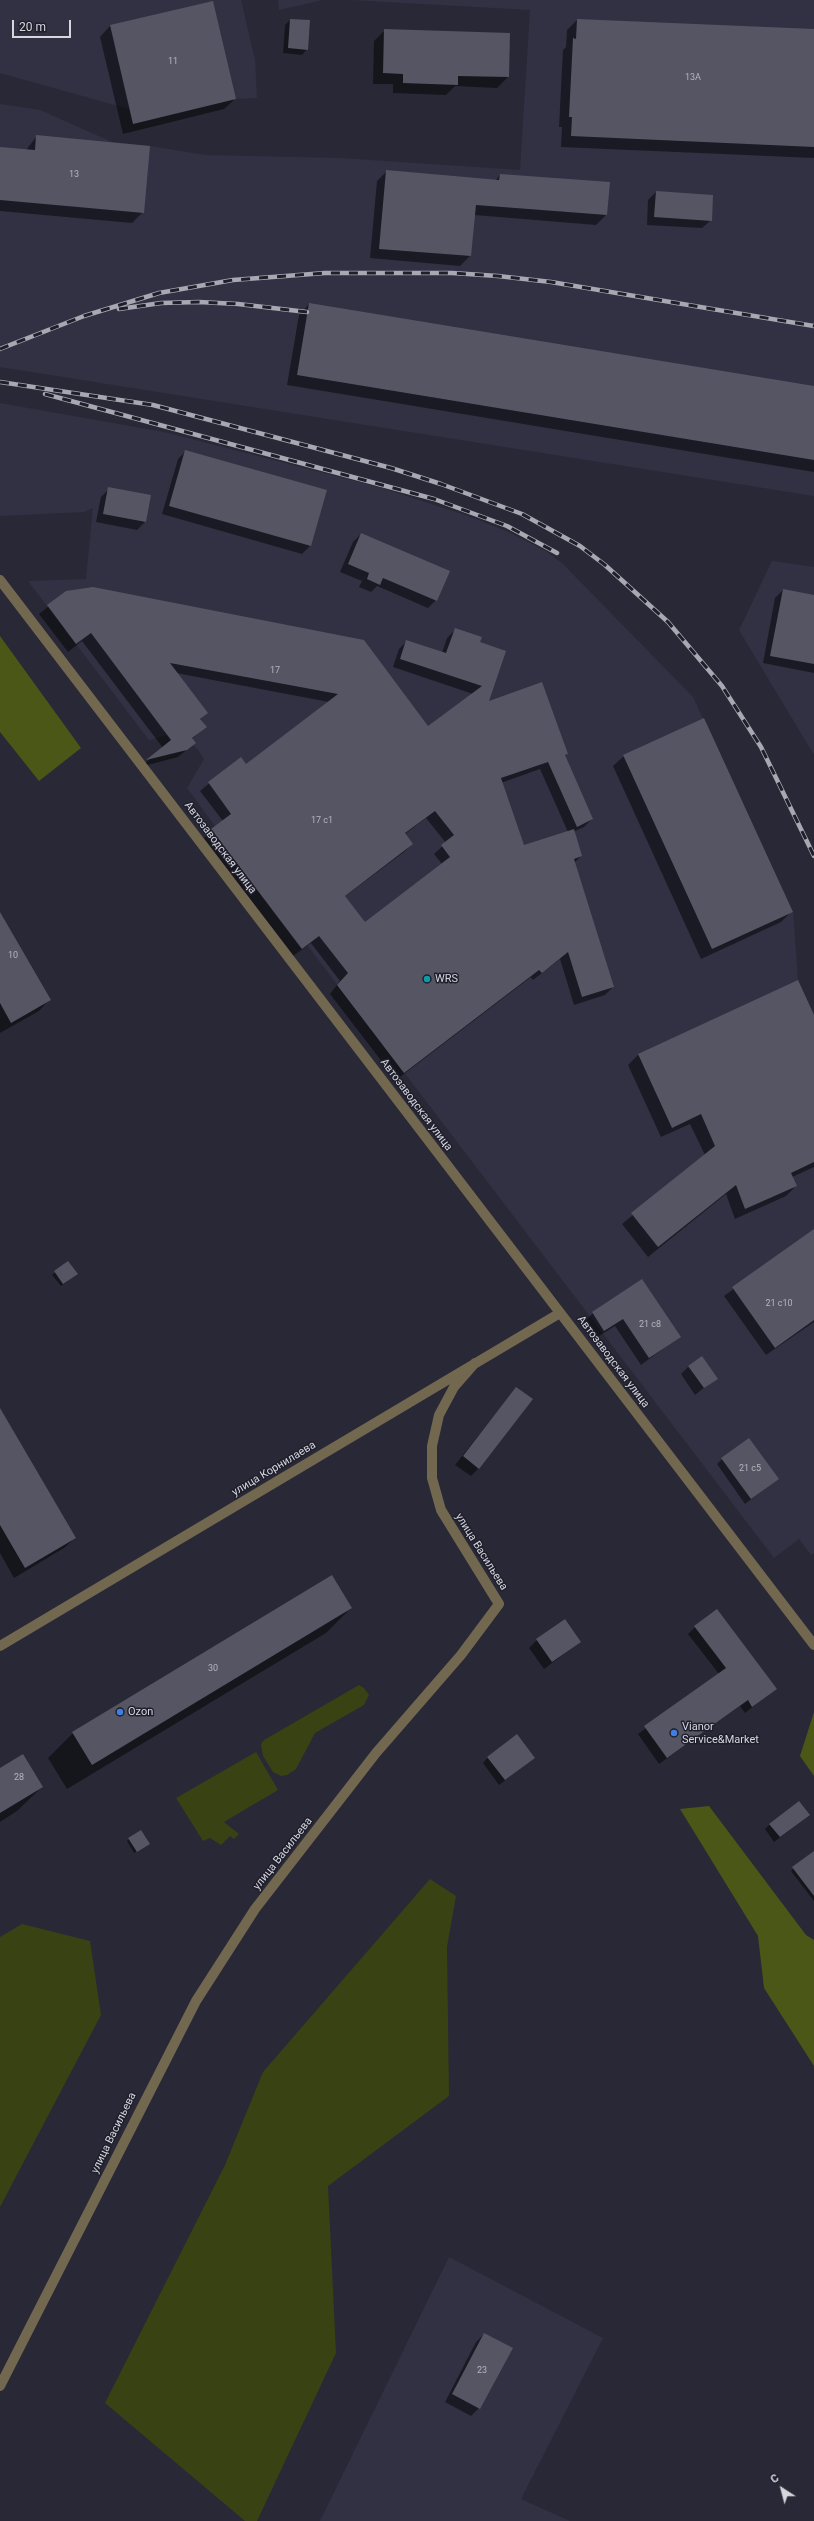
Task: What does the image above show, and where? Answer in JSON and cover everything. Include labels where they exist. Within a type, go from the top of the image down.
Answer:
[{"type":"street","name":"Автозаводская улица","points":[[0,580],[814,1644]]},
{"type":"street","name":"улица Корнилаева","points":[[0,1646],[560,1313]]},
{"type":"street","name":"улица Васильева","points":[[0,2386],[161,2067],[196,2001],[246,1922],[376,1753],[461,1655],[499,1604],[441,1510],[432,1478],[432,1446],[439,1415],[454,1387],[475,1363]]},
{"type":"shaded area","points":[[0,0],[241,0],[255,60],[257,98],[236,99],[133,124],[129,109],[0,73]]},
{"type":"shaded area","points":[[278,0],[323,0],[279,10]]},
{"type":"shaded area","points":[[351,0],[814,0],[814,496],[0,367],[0,104],[40,110],[112,142],[150,146],[205,155],[340,158],[520,170],[530,10]]},
{"type":"shaded area","points":[[0,403],[164,432],[379,487],[468,516],[506,531],[546,551],[563,564],[693,697],[793,912],[798,980],[814,1015],[814,1553],[811,1555],[799,1539],[774,1558],[307,945],[301,949],[211,829],[215,826],[187,788],[204,759],[198,750],[193,745],[174,753],[167,743],[171,740],[168,735],[149,740],[28,581],[86,579],[93,508],[84,512],[0,516]]},
{"type":"shaded area","points":[[772,561],[814,567],[814,755],[739,630]]},
{"type":"shaded area","points":[[449,2257],[603,2338],[521,2499],[570,2521],[320,2521]]},
{"type":"green space","points":[[0,636],[81,748],[39,781],[0,732]]},
{"type":"green space","points":[[359,1685],[364,1688],[369,1695],[364,1705],[315,1733],[296,1769],[287,1775],[281,1776],[273,1772],[263,1756],[261,1744],[264,1740]]},
{"type":"green space","points":[[814,1712],[814,1776],[800,1756]]},
{"type":"green space","points":[[256,1752],[278,1790],[224,1822],[239,1834],[234,1839],[230,1836],[221,1845],[210,1838],[203,1841],[176,1798]]},
{"type":"green space","points":[[709,1806],[806,1935],[814,1940],[814,2066],[764,1988],[758,1936],[680,1809]]},
{"type":"green space","points":[[430,1879],[456,1896],[447,1947],[449,2096],[328,2186],[336,2353],[257,2521],[245,2521],[105,2403],[225,2165],[263,2072]]},
{"type":"green space","points":[[22,1924],[90,1941],[101,2015],[0,2207],[0,1937]]},
{"type":"building","points":[[213,1],[236,99],[133,124],[110,25]]},
{"type":"building","points":[[290,19],[310,20],[308,50],[288,48]]},
{"type":"building","points":[[577,19],[814,29],[814,147],[571,136],[572,117],[569,117],[573,38],[576,39]]},
{"type":"building","points":[[384,29],[510,33],[509,77],[458,76],[458,85],[403,83],[403,74],[383,73]]},
{"type":"building","points":[[36,135],[150,146],[144,213],[0,200],[0,147],[35,150]]},
{"type":"building","points":[[386,170],[499,180],[500,174],[610,182],[607,215],[476,205],[471,256],[379,249]]},
{"type":"building","points":[[656,191],[713,195],[712,221],[654,217]]},
{"type":"building","points":[[309,303],[814,386],[814,460],[297,375]]},
{"type":"building","points":[[185,450],[327,490],[311,546],[169,506]]},
{"type":"building","points":[[108,487],[151,495],[146,522],[103,514]]},
{"type":"building","points":[[361,533],[450,571],[437,601],[383,578],[380,585],[367,579],[369,573],[348,564]]},
{"type":"building","points":[[93,587],[364,640],[428,726],[482,686],[400,659],[406,640],[446,653],[455,628],[482,637],[480,642],[506,651],[489,701],[542,682],[568,754],[565,755],[593,819],[577,827],[548,762],[501,778],[524,845],[574,829],[582,856],[574,859],[614,987],[582,997],[568,952],[542,973],[539,970],[404,1073],[337,985],[348,973],[319,936],[302,949],[211,829],[231,814],[208,782],[241,757],[246,764],[338,694],[170,663],[208,713],[200,719],[207,727],[192,738],[196,743],[187,750],[146,760],[171,740],[91,633],[76,644],[47,605],[66,591]],"holes":[[[435,811],[454,835],[441,845],[450,857],[365,922],[345,896],[413,844],[405,833]]]},
{"type":"building","points":[[783,589],[814,595],[814,664],[770,656]]},
{"type":"building","points":[[704,718],[793,912],[712,949],[623,755]]},
{"type":"building","points":[[0,912],[51,1000],[11,1023],[0,1003]]},
{"type":"building","points":[[798,980],[814,1015],[814,1162],[791,1173],[797,1186],[745,1209],[736,1185],[658,1247],[631,1213],[715,1146],[701,1114],[672,1128],[638,1054]]},
{"type":"building","points":[[814,1229],[814,1320],[775,1348],[732,1287]]},
{"type":"building","points":[[68,1261],[78,1274],[63,1284],[54,1271]]},
{"type":"building","points":[[642,1279],[681,1337],[649,1358],[623,1319],[604,1331],[592,1312]]},
{"type":"building","points":[[702,1356],[718,1379],[704,1388],[688,1366]]},
{"type":"building","points":[[516,1387],[533,1399],[479,1469],[463,1456]]},
{"type":"building","points":[[0,1408],[76,1538],[25,1568],[0,1525]]},
{"type":"building","points":[[749,1438],[779,1479],[751,1499],[721,1458]]},
{"type":"building","points":[[332,1575],[352,1608],[92,1765],[72,1732]]},
{"type":"building","points":[[717,1609],[777,1689],[752,1707],[748,1700],[667,1758],[644,1726],[726,1668],[694,1626]]},
{"type":"building","points":[[565,1619],[581,1642],[552,1662],[536,1639]]},
{"type":"building","points":[[517,1734],[535,1758],[505,1780],[487,1757]]},
{"type":"building","points":[[23,1754],[43,1787],[0,1813],[0,1768]]},
{"type":"building","points":[[799,1801],[810,1815],[780,1837],[769,1824]]},
{"type":"building","points":[[141,1830],[150,1844],[137,1852],[128,1838]]},
{"type":"building","points":[[814,1851],[814,1896],[792,1867]]},
{"type":"building","points":[[484,2333],[513,2348],[480,2409],[452,2394]]},
{"type":"railway","points":[[0,349],[84,316],[159,293],[233,280],[325,273],[452,273],[498,276],[551,282],[814,326]]},
{"type":"railway","points":[[119,309],[161,303],[199,302],[238,304],[307,312]]},
{"type":"railway","points":[[0,382],[153,405],[391,468],[441,484],[522,514],[580,546],[605,565],[668,622],[722,686],[761,747],[814,856]]},
{"type":"railway","points":[[45,394],[434,499],[507,526],[557,553]]},
{"type":"place","name":"WRS","points":[[427,979]]},
{"type":"place","name":"Ozon","points":[[120,1712]]},
{"type":"place","name":"Vianor Service&Market","points":[[674,1733]]}]
